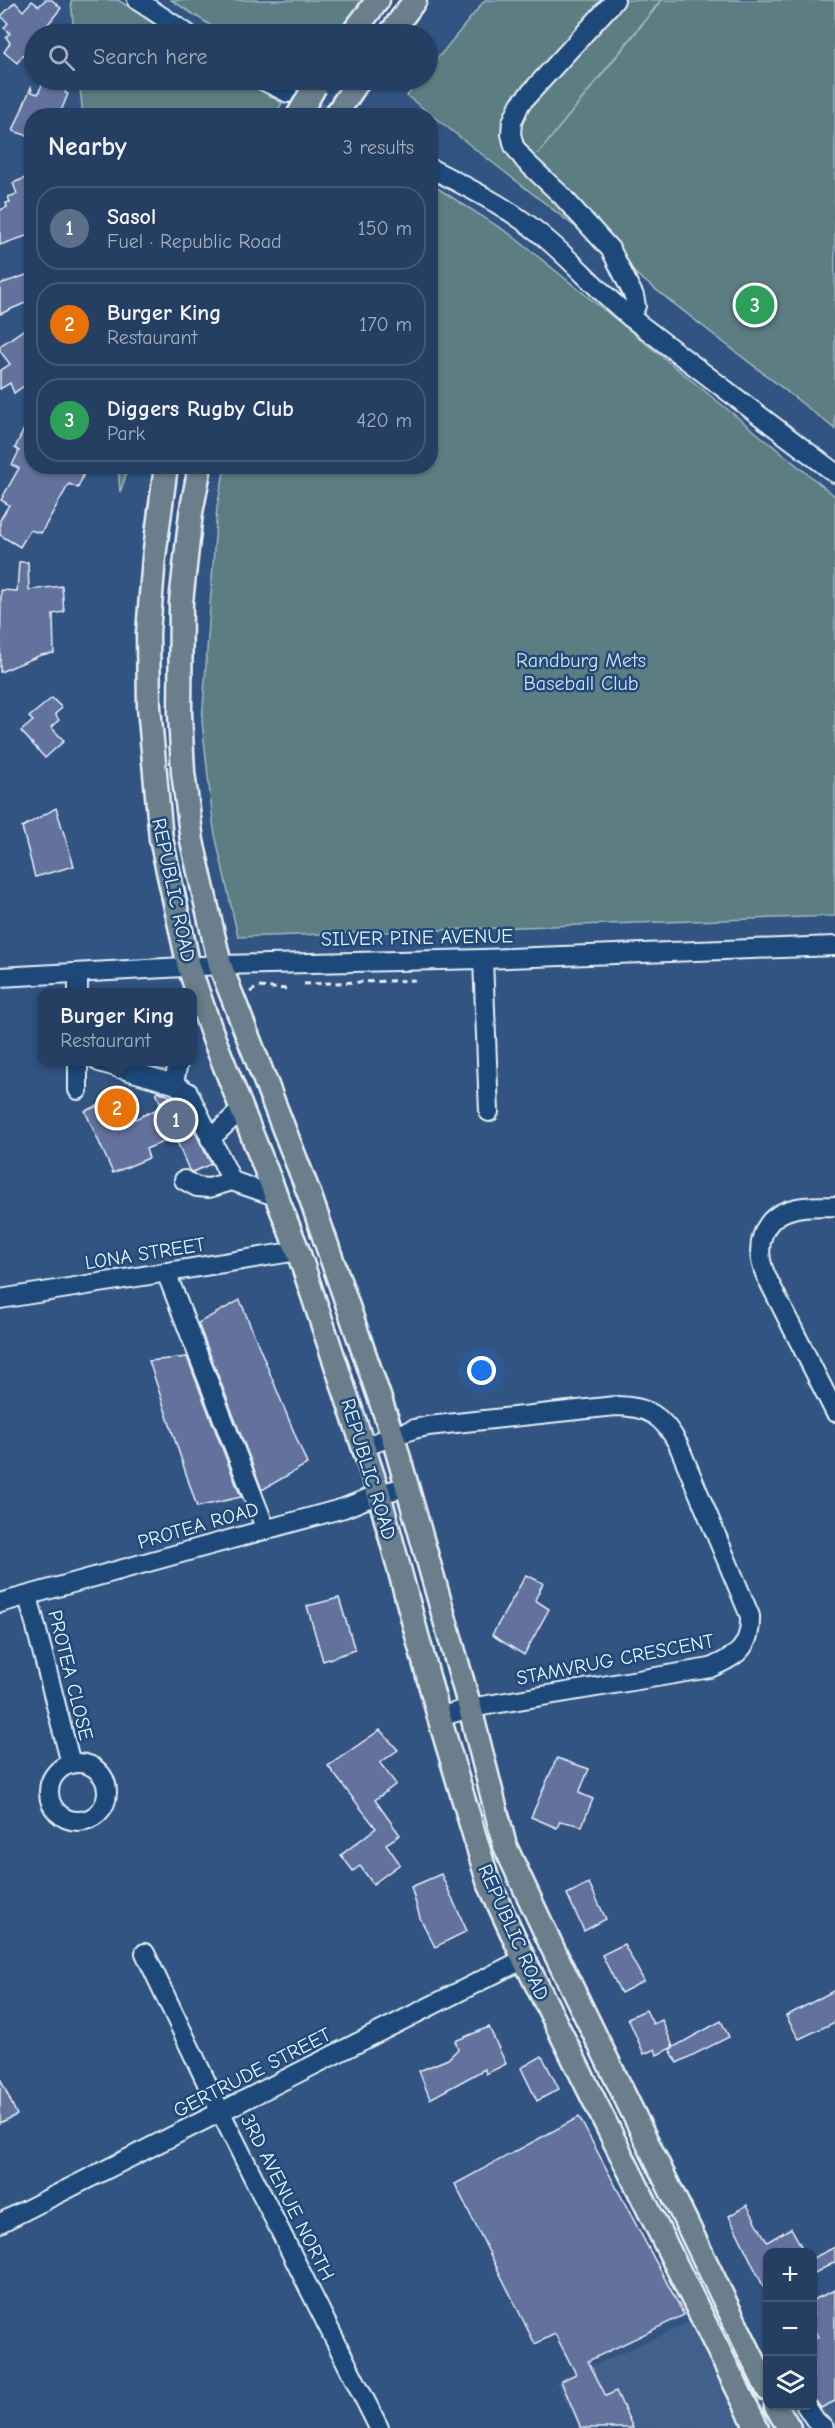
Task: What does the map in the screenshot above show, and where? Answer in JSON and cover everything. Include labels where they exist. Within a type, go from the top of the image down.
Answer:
[{"type":"main road","points":[[360,24],[378,0]]},
{"type":"main road","points":[[397,24],[415,0]]},
{"type":"main road","points":[[303,108],[313,90]]},
{"type":"main road","points":[[340,108],[352,90]]},
{"type":"main road","name":"REPUBLIC ROAD","points":[[165,474],[154,557],[149,622],[149,707],[161,839],[189,967],[196,988]]},
{"type":"main road","name":"REPUBLIC ROAD","points":[[198,474],[191,513],[181,602],[180,726],[192,841],[220,964],[310,1196],[393,1437],[470,1708],[500,1829],[515,1870],[763,2377]]},
{"type":"main road","name":"REPUBLIC ROAD","points":[[197,990],[214,1039],[298,1251],[379,1494],[439,1718],[488,1881],[524,1959],[757,2428]]},
{"type":"main road","points":[[778,2410],[789,2428]]},
{"type":"street","points":[[137,0],[173,24]]},
{"type":"street","points":[[615,0],[520,104],[514,115],[511,134],[514,146],[525,161],[561,195],[611,250],[634,296],[636,306],[630,317]]},
{"type":"street","points":[[282,90],[288,93]]},
{"type":"street","points":[[438,172],[493,200],[518,217],[551,243],[600,292],[630,317],[835,473]]},
{"type":"street","name":"SILVER PINE AVENUE","points":[[0,977],[220,964],[835,946]]},
{"type":"street","points":[[483,958],[489,1112]]},
{"type":"street","points":[[78,974],[78,988]]},
{"type":"street","points":[[78,1066],[78,1090]]},
{"type":"street","points":[[113,1066],[183,1088],[193,1098],[210,1139],[232,1180]]},
{"type":"street","points":[[174,1084],[177,1066]]},
{"type":"street","points":[[210,1139],[243,1108]]},
{"type":"street","points":[[184,1180],[197,1187],[209,1188],[232,1180],[278,1197]]},
{"type":"street","points":[[835,1206],[795,1208],[777,1217],[765,1231],[759,1250],[759,1262],[835,1412]]},
{"type":"street","name":"LONA STREET","points":[[0,1299],[298,1251]]},
{"type":"street","points":[[166,1272],[266,1530]]},
{"type":"street","name":"STAMVRUG CRESCENT","points":[[363,1447],[428,1426],[615,1406],[632,1406],[645,1410],[660,1419],[671,1431],[678,1444],[750,1616],[751,1630],[748,1641],[731,1659],[710,1668],[470,1708],[439,1718]]},
{"type":"street","name":"PROTEA ROAD","points":[[0,1604],[344,1508],[379,1494],[406,1487]]},
{"type":"street","name":"PROTEA CLOSE","points":[[28,1596],[71,1764]]},
{"type":"street","name":"3RD AVENUE NORTH","points":[[145,1953],[221,2113],[379,2428]]},
{"type":"street","name":"GERTRUDE STREET","points":[[0,2223],[524,1959]]},
{"type":"street","points":[[809,2410],[824,2428]]},
{"type":"path","points":[[304,984],[426,980]]},
{"type":"path","points":[[249,993],[258,987],[289,989]]},
{"type":"shaded area","points":[[835,2318],[835,2428],[580,2428],[556,2382],[693,2321],[722,2374],[763,2353],[763,2410],[817,2410],[817,2327]]},
{"type":"green space","points":[[71,0],[118,0],[157,24],[73,24]]},
{"type":"green space","points":[[171,0],[369,0],[348,24],[208,24]]},
{"type":"green space","points":[[485,0],[661,0],[538,154],[662,0],[835,0],[835,429],[438,120],[438,108],[422,108],[407,96],[412,90],[438,90],[438,58]]},
{"type":"green space","points":[[80,90],[261,90],[282,103],[279,108],[82,108]]},
{"type":"green space","name":"Randburg Mets Baseball Club","points":[[438,188],[510,234],[835,496],[835,916],[238,937],[214,830],[202,722],[217,507],[224,474],[438,474]]},
{"type":"green space","points":[[119,474],[126,474],[120,492]]},
{"type":"building","points":[[45,0],[52,0],[61,8],[48,24],[24,24],[24,54],[17,63],[4,52],[10,43],[6,37],[10,33],[4,28],[8,23],[1,16],[15,2],[23,11],[32,1],[39,6]]},
{"type":"building","points":[[30,90],[38,94],[40,90],[66,90],[65,93],[68,94],[62,108],[24,108],[24,134],[13,131]]},
{"type":"building","points":[[24,179],[24,237],[0,245],[0,210],[7,207],[6,203],[10,202],[8,197],[17,194],[13,183]]},
{"type":"building","points":[[24,276],[24,304],[0,314],[0,284]]},
{"type":"building","points":[[24,330],[24,386],[14,393],[10,383],[0,389],[0,371],[10,364],[0,351],[0,346]]},
{"type":"building","points":[[24,429],[24,474],[84,474],[78,488],[69,484],[41,533],[30,530],[20,547],[0,535],[0,520],[9,505],[1,500],[19,468],[12,465],[19,451],[15,448]]},
{"type":"building","points":[[19,562],[28,562],[29,590],[62,586],[64,612],[53,614],[54,653],[41,655],[0,672],[1,590],[17,591]]},
{"type":"building","points":[[52,698],[62,708],[55,714],[59,720],[51,727],[64,741],[45,758],[21,731],[33,721],[29,717]]},
{"type":"building","points":[[56,808],[74,866],[35,877],[22,827]]},
{"type":"building","points":[[156,1092],[179,1100],[211,1164],[193,1172],[189,1170],[175,1137],[146,1149],[149,1158],[113,1173],[85,1111],[126,1094],[135,1119],[162,1107]]},
{"type":"building","points":[[240,1300],[307,1464],[262,1490],[198,1323]]},
{"type":"building","points":[[187,1357],[241,1497],[197,1507],[149,1361]]},
{"type":"building","points":[[526,1575],[543,1583],[535,1600],[549,1609],[524,1655],[492,1635]]},
{"type":"building","points":[[339,1598],[355,1650],[323,1661],[307,1606]]},
{"type":"building","points":[[380,1730],[398,1750],[380,1763],[396,1784],[375,1800],[400,1835],[386,1844],[400,1864],[373,1884],[360,1866],[353,1871],[341,1855],[376,1828],[328,1766]]},
{"type":"building","points":[[557,1758],[589,1769],[579,1793],[593,1799],[582,1826],[560,1821],[557,1828],[531,1817]]},
{"type":"building","points":[[441,1874],[467,1931],[435,1947],[420,1918],[411,1887]]},
{"type":"building","points":[[589,1883],[606,1919],[584,1931],[567,1894]]},
{"type":"building","points":[[624,1944],[644,1981],[621,1993],[602,1955]]},
{"type":"building","points":[[835,1990],[835,2022],[799,2039],[786,2016]]},
{"type":"building","points":[[646,2010],[653,2024],[662,2020],[673,2047],[657,2055],[655,2049],[644,2054],[628,2018]]},
{"type":"building","points":[[721,2021],[729,2037],[677,2063],[670,2049]]},
{"type":"building","points":[[489,2027],[506,2064],[486,2074],[485,2069],[430,2099],[419,2071],[448,2059],[458,2049],[455,2041]]},
{"type":"building","points":[[542,2056],[559,2089],[537,2101],[521,2068]]},
{"type":"building","points":[[0,2078],[17,2115],[0,2123]]},
{"type":"building","points":[[579,2117],[684,2315],[588,2361],[606,2396],[616,2391],[633,2428],[581,2428],[561,2381],[576,2374],[555,2334],[535,2344],[455,2184]]},
{"type":"building","points":[[747,2205],[767,2242],[791,2228],[801,2246],[797,2248],[763,2248],[763,2286],[729,2216]]},
{"type":"building","points":[[835,2247],[835,2262],[817,2272],[817,2256]]},
{"type":"building","points":[[835,2290],[835,2401],[821,2408],[817,2402],[817,2298]]},
{"type":"tunnel","points":[[294,97],[315,108]]},
{"type":"place","name":"Diggers Rugby Club","points":[[755,305]]},
{"type":"place","name":"Burger King","points":[[117,1108]]},
{"type":"place","name":"Sasol","points":[[176,1120]]}]
